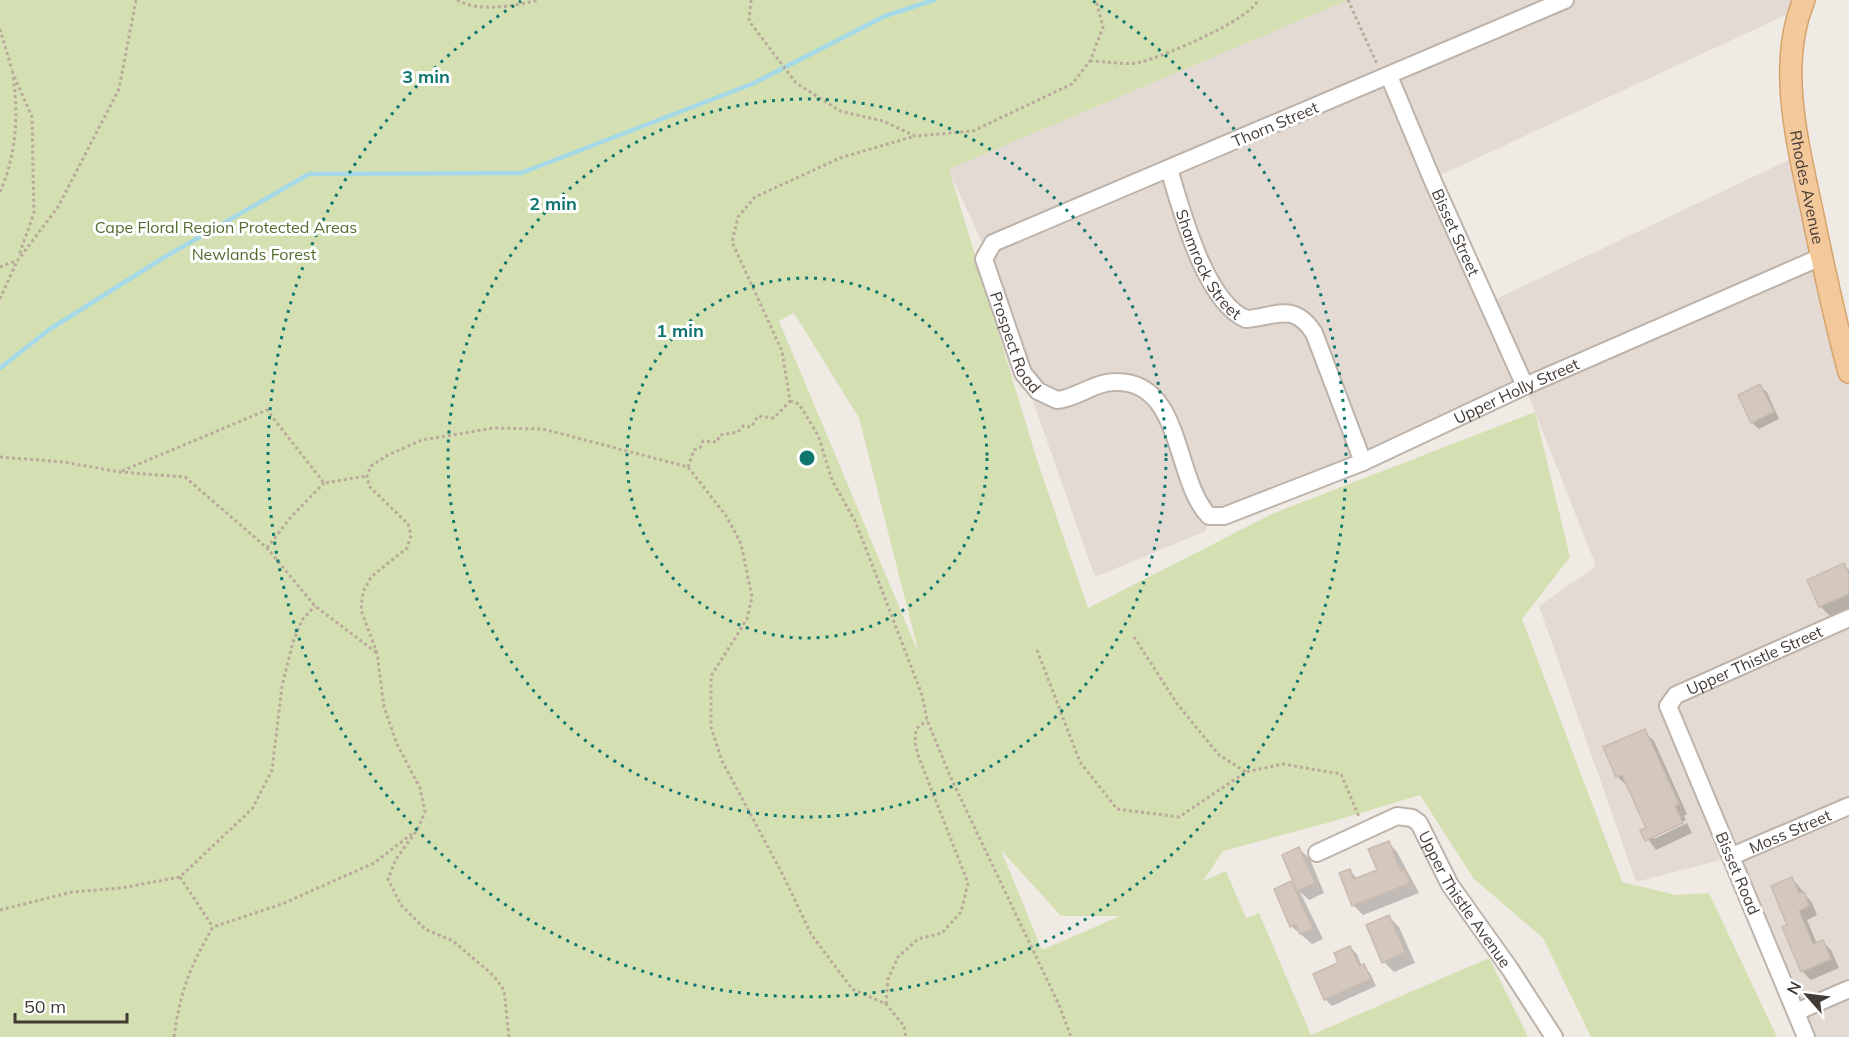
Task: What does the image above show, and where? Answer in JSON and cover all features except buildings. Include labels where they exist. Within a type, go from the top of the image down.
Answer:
[{"type":"main road","name":"Rhodes Avenue","points":[[1804,0],[1794,33],[1791,66],[1801,154],[1821,256],[1849,372]]},
{"type":"street","name":"Thorn Street","points":[[986,251],[993,243],[1565,0]]},
{"type":"street","name":"Bisset Street","points":[[1387,77],[1525,386]]},
{"type":"street","name":"Shamrock Street","points":[[1169,169],[1191,240],[1210,280],[1230,309],[1246,319],[1288,312],[1308,323],[1314,333],[1363,462]]},
{"type":"street","name":"Prospect Road","points":[[986,251],[984,259],[986,269],[1023,373],[1038,391],[1057,400],[1104,383],[1125,382],[1143,387],[1156,400],[1174,430],[1194,496],[1209,516]]},
{"type":"street","name":"Upper Holly Street","points":[[1209,516],[1240,512],[1363,462],[1525,386],[1821,256]]},
{"type":"street","name":"Upper Thistle Street","points":[[1668,710],[1670,701],[1676,695],[1849,618]]},
{"type":"street","name":"Bisset Road","points":[[1668,710],[1732,856],[1806,1037]]},
{"type":"street","name":"Moss Street","points":[[1732,856],[1849,806]]},
{"type":"street","name":"Upper Thistle Avenue","points":[[1317,853],[1397,816],[1412,818],[1419,823],[1450,885],[1510,969],[1554,1037]]},
{"type":"street","points":[[1796,1012],[1849,989]]},
{"type":"path","points":[[0,267],[18,260],[58,207],[119,89],[136,0]]},
{"type":"path","points":[[457,0],[470,7],[516,5],[539,0]]},
{"type":"path","points":[[751,0],[749,21],[796,83],[840,111],[883,121],[915,136]]},
{"type":"path","points":[[790,401],[782,351],[732,242],[738,217],[755,197],[840,158],[915,136],[973,131],[1072,84],[1090,61],[1103,27],[1096,0]]},
{"type":"path","points":[[1090,61],[1140,63],[1232,24],[1254,8],[1258,0]]},
{"type":"path","points":[[1348,0],[1387,77]]},
{"type":"path","points":[[0,29],[12,71],[17,100],[15,138],[0,192]]},
{"type":"path","points":[[0,299],[18,260],[34,213],[32,117],[12,71]]},
{"type":"path","points":[[688,467],[694,450],[700,448],[703,441],[717,442],[720,435],[738,432],[743,426],[752,427],[758,416],[774,418],[790,401]]},
{"type":"path","points":[[790,401],[799,404],[818,435],[832,480],[855,521],[922,695],[927,720],[951,778],[1060,1007],[1071,1037]]},
{"type":"path","points":[[120,472],[267,410],[324,483]]},
{"type":"path","points":[[509,1037],[504,990],[494,976],[453,941],[425,929],[401,904],[388,879],[396,859],[417,830],[425,812],[420,788],[398,744],[384,707],[377,653],[361,610],[363,592],[371,577],[407,548],[411,535],[408,524],[369,486],[367,476],[371,466],[388,455],[422,440],[494,428],[543,429],[688,467],[727,517],[741,544],[752,597],[747,619],[711,676],[711,728],[722,762],[769,847],[811,934],[852,989],[886,1004],[904,1026],[906,1037]]},
{"type":"path","points":[[0,457],[64,462],[120,472],[185,477],[267,548],[315,606],[377,653]]},
{"type":"path","points":[[267,548],[290,518],[324,483],[367,476]]},
{"type":"path","points":[[0,910],[72,892],[121,888],[180,877],[252,809],[272,770],[286,665],[302,620],[315,606]]},
{"type":"path","points":[[1134,637],[1184,714],[1219,755],[1246,772]]},
{"type":"path","points":[[1037,650],[1080,762],[1117,809],[1179,817],[1246,772],[1283,764],[1341,774],[1365,830]]},
{"type":"path","points":[[886,1004],[888,979],[898,957],[918,939],[942,933],[961,912],[968,883],[918,755],[916,729],[927,720]]},
{"type":"path","points":[[174,1037],[178,1009],[191,965],[213,927],[282,904],[374,863],[417,830]]},
{"type":"path","points":[[180,877],[213,927]]},
{"type":"shaded area","points":[[1348,0],[1804,0],[1801,8],[1432,179],[1490,302],[1801,154],[1849,372],[1849,1037],[1806,1037],[1732,857],[1636,882],[1539,606],[1596,566],[1525,387],[1209,516],[1206,531],[1095,577],[1023,373],[986,251],[948,169]]},
{"type":"green space","name":"Newlands Forest","points":[[0,0],[1348,0],[949,169],[1037,460],[1088,608],[1274,513],[1535,412],[1570,557],[1522,619],[1622,882],[1676,895],[1709,893],[1777,1037],[1591,1037],[1543,938],[1474,879],[1420,795],[1223,851],[1203,881],[1226,871],[1246,918],[1259,913],[1311,1035],[1489,958],[1528,1037],[0,1037]],"holes":[[[794,313],[859,418],[919,654],[779,321]],[[1001,850],[1061,916],[1120,916],[1042,950]]]},
{"type":"waterway","points":[[0,368],[50,329],[163,258],[309,174],[521,173],[752,84],[885,16],[934,0]]},
{"type":"park label","name":"Cape Floral Region Protected Areas","points":[[226,227]]}]
